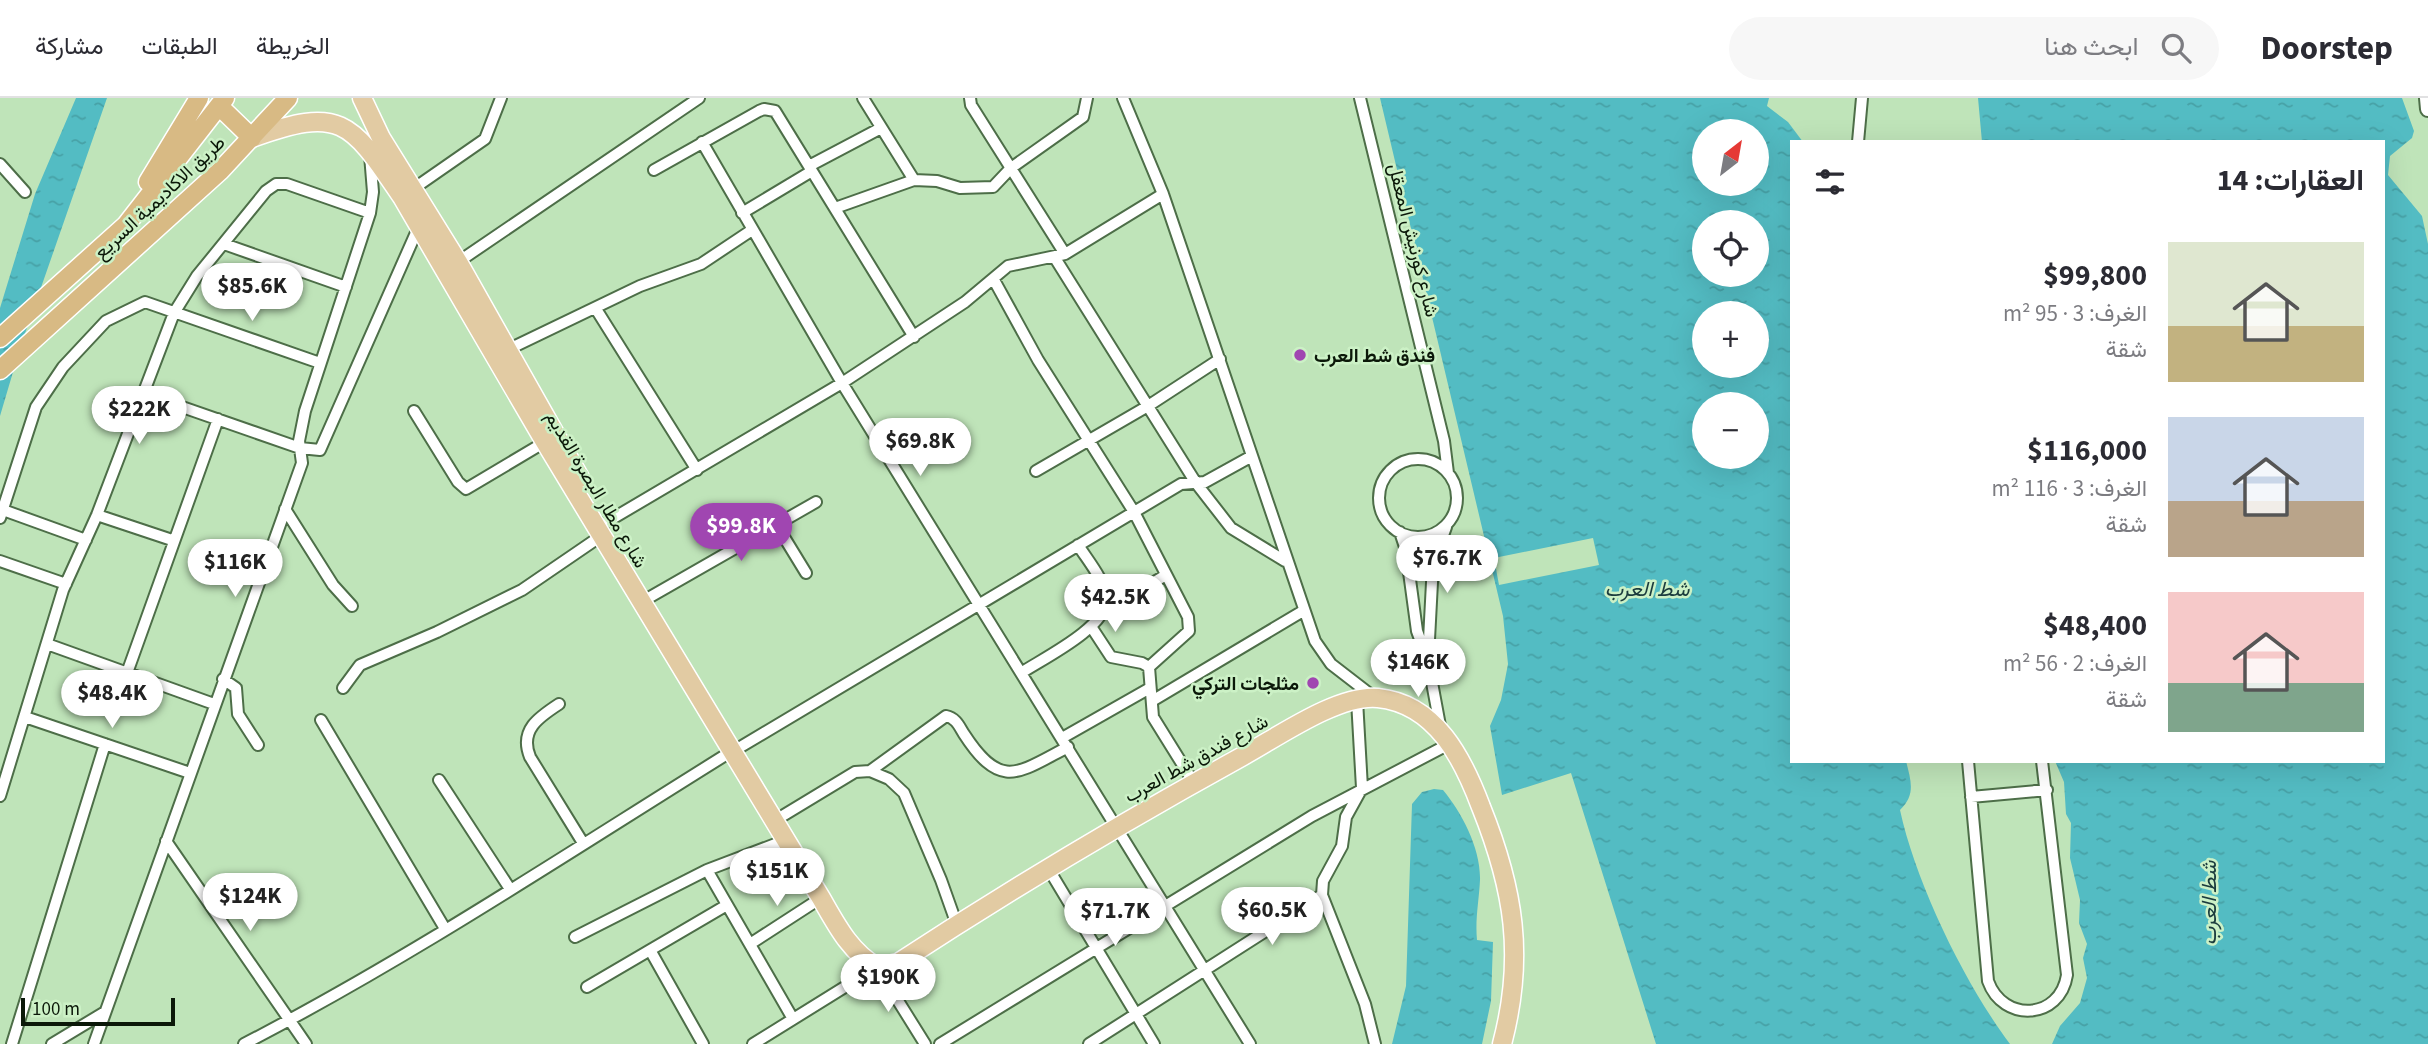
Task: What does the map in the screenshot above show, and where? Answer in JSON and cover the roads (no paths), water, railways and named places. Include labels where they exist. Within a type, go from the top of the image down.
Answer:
[{"type":"highway","points":[[108,242],[134,208],[199,98]]},
{"type":"highway","name":"طريق الاكاديمية السريع","points":[[0,370],[252,138],[288,98]]},
{"type":"highway","points":[[222,102],[252,138]]},
{"type":"highway","name":"طريق الاكاديمية السريع","points":[[0,338],[108,242],[142,206],[222,102]]},
{"type":"main road","name":"شارع مطار البصرة القديم","points":[[362,98],[377,131],[458,262],[507,349],[603,530],[737,749],[784,815],[860,939],[870,961]]},
{"type":"main road","name":"شارع مطار البصرة القديم","points":[[252,138],[289,125],[323,120],[351,132],[370,152],[419,226],[545,442],[650,597],[786,840],[850,945],[870,961]]},
{"type":"main road","points":[[1366,699],[1410,709],[1446,737],[1465,766],[1510,896],[1515,971],[1502,1044]]},
{"type":"main road","name":"شارع فندق شط العرب","points":[[870,961],[898,963],[1048,868],[1194,783],[1320,714],[1366,699]]},
{"type":"street","points":[[413,189],[485,139],[501,98]]},
{"type":"street","points":[[458,262],[699,98]]},
{"type":"street","points":[[863,98],[914,180]]},
{"type":"street","points":[[971,98],[971,105],[1011,168],[1060,256],[1196,483],[1231,528],[1285,561]]},
{"type":"street","points":[[835,208],[914,180],[937,181],[960,188],[993,187],[1011,168],[1083,117],[1087,98]]},
{"type":"street","points":[[1123,98],[1163,194],[1303,611],[1322,654],[1366,699],[1362,788],[1346,817],[1342,846],[1323,881],[1322,895],[1365,1004],[1375,1044]]},
{"type":"street","name":"شارع كورنيش المعقل","points":[[1360,98],[1444,441],[1448,473]]},
{"type":"street","points":[[1858,140],[1862,98]]},
{"type":"street","points":[[2427,98],[2428,109]]},
{"type":"street","points":[[654,170],[759,111],[770,109],[779,116],[914,337]]},
{"type":"street","points":[[742,213],[811,168],[881,128]]},
{"type":"street","points":[[702,142],[842,383],[980,604],[1204,974],[1250,1044]]},
{"type":"street","points":[[94,1044],[302,463],[300,448],[305,411],[370,213],[373,192],[370,152]]},
{"type":"street","points":[[0,164],[25,192]]},
{"type":"street","points":[[0,796],[66,584],[97,515],[174,313],[188,288],[276,184],[287,184],[370,213]]},
{"type":"street","points":[[343,688],[360,665],[437,632],[522,590],[603,530],[914,337],[1015,263],[1060,256],[1163,194]]},
{"type":"street","points":[[142,393],[316,452],[323,446],[419,226]]},
{"type":"street","points":[[507,349],[653,281],[701,264],[752,230]]},
{"type":"street","points":[[223,244],[346,287]]},
{"type":"street","points":[[994,280],[1087,441],[1134,512],[1188,617],[1189,631],[1149,667]]},
{"type":"street","points":[[86,540],[1,514],[36,407],[64,367],[106,321],[145,302],[320,363]]},
{"type":"street","points":[[596,309],[697,470]]},
{"type":"street","points":[[1036,471],[1149,405],[1220,359]]},
{"type":"street","points":[[414,411],[458,482],[466,489],[545,442]]},
{"type":"street","points":[[127,673],[172,540],[218,419]]},
{"type":"street","points":[[244,1044],[290,1020],[510,889],[737,749],[1181,484],[1205,482],[1252,456]]},
{"type":"street","points":[[1428,661],[1433,563],[1438,541],[1448,522],[1456,503],[1453,482],[1440,466],[1420,459],[1400,463],[1391,469],[1380,487],[1380,508],[1391,526],[1410,536],[1431,534],[1448,522]]},
{"type":"street","points":[[650,597],[816,502]]},
{"type":"street","points":[[285,509],[338,592],[352,606]]},
{"type":"street","points":[[97,515],[172,540]]},
{"type":"street","points":[[776,524],[806,573]]},
{"type":"street","points":[[940,1044],[1446,737],[1428,661],[1417,631],[1406,550],[1400,532]]},
{"type":"street","points":[[1021,673],[1092,628],[1107,602],[1103,586],[1078,545]]},
{"type":"street","points":[[0,561],[66,584]]},
{"type":"street","points":[[1102,613],[1166,575]]},
{"type":"street","points":[[1152,701],[1303,611]]},
{"type":"street","points":[[1092,628],[1111,657],[1149,667]]},
{"type":"street","points":[[47,644],[214,704]]},
{"type":"street","points":[[1149,667],[1153,716],[1194,783]]},
{"type":"street","points":[[223,679],[236,688],[238,714],[258,745]]},
{"type":"street","points":[[870,771],[946,716],[955,720],[984,761],[998,770],[1017,773],[1150,688]]},
{"type":"street","points":[[559,704],[530,728],[526,746],[530,757],[583,843]]},
{"type":"street","points":[[24,717],[190,773]]},
{"type":"street","points":[[321,720],[444,927]]},
{"type":"street","points":[[12,1044],[105,744]]},
{"type":"street","points":[[1968,763],[1988,981],[2002,1003],[2017,1011],[2035,1011],[2057,999],[2067,975],[2042,763]]},
{"type":"street","points":[[784,815],[855,772],[870,771],[889,779],[904,793],[957,925]]},
{"type":"street","points":[[439,780],[510,889]]},
{"type":"street","points":[[1971,797],[2047,790]]},
{"type":"street","points":[[575,937],[707,870],[786,840]]},
{"type":"street","points":[[166,841],[306,1044]]},
{"type":"street","points":[[1048,868],[1154,1044]]},
{"type":"street","points":[[707,870],[793,1019]]},
{"type":"street","points":[[1089,1044],[1204,974],[1322,895]]},
{"type":"street","points":[[750,944],[821,898]]},
{"type":"street","points":[[587,987],[727,905]]},
{"type":"street","points":[[650,950],[703,1044]]},
{"type":"street","points":[[753,1044],[793,1019],[870,961],[925,1044]]},
{"type":"street","points":[[52,1044],[104,1012]]},
{"type":"water","points":[[76,98],[107,98],[21,345],[0,416],[0,308],[35,194]]},
{"type":"water","name":"شط العرب","points":[[1380,98],[1769,98],[1767,106],[1788,122],[1802,140],[1790,140],[1790,763],[1906,763],[1911,781],[1910,793],[1900,810],[1918,869],[1960,963],[1976,993],[2010,1044],[1656,1044],[1571,773],[1502,795],[1490,726],[1501,700],[1508,664],[1503,616]]},
{"type":"water","name":"شط العرب","points":[[1978,98],[2402,98],[2414,131],[2412,138],[2390,156],[2388,175],[2422,216],[2428,244],[2428,1044],[2052,1044],[2060,1026],[2080,1003],[2087,978],[2083,958],[2087,944],[2079,923],[2080,900],[2070,858],[2071,823],[2066,814],[2064,782],[2056,763],[2385,763],[2385,140],[1982,140]]},
{"type":"water","points":[[1443,790],[1457,809],[1477,856],[1480,880],[1477,940],[1493,942],[1491,1001],[1482,1044],[1392,1044],[1406,986],[1412,804],[1422,792]]},
{"type":"place","name":"فندق شط العرب","points":[[1300,355]]},
{"type":"place","name":"مثلجات التركي","points":[[1313,683]]}]
